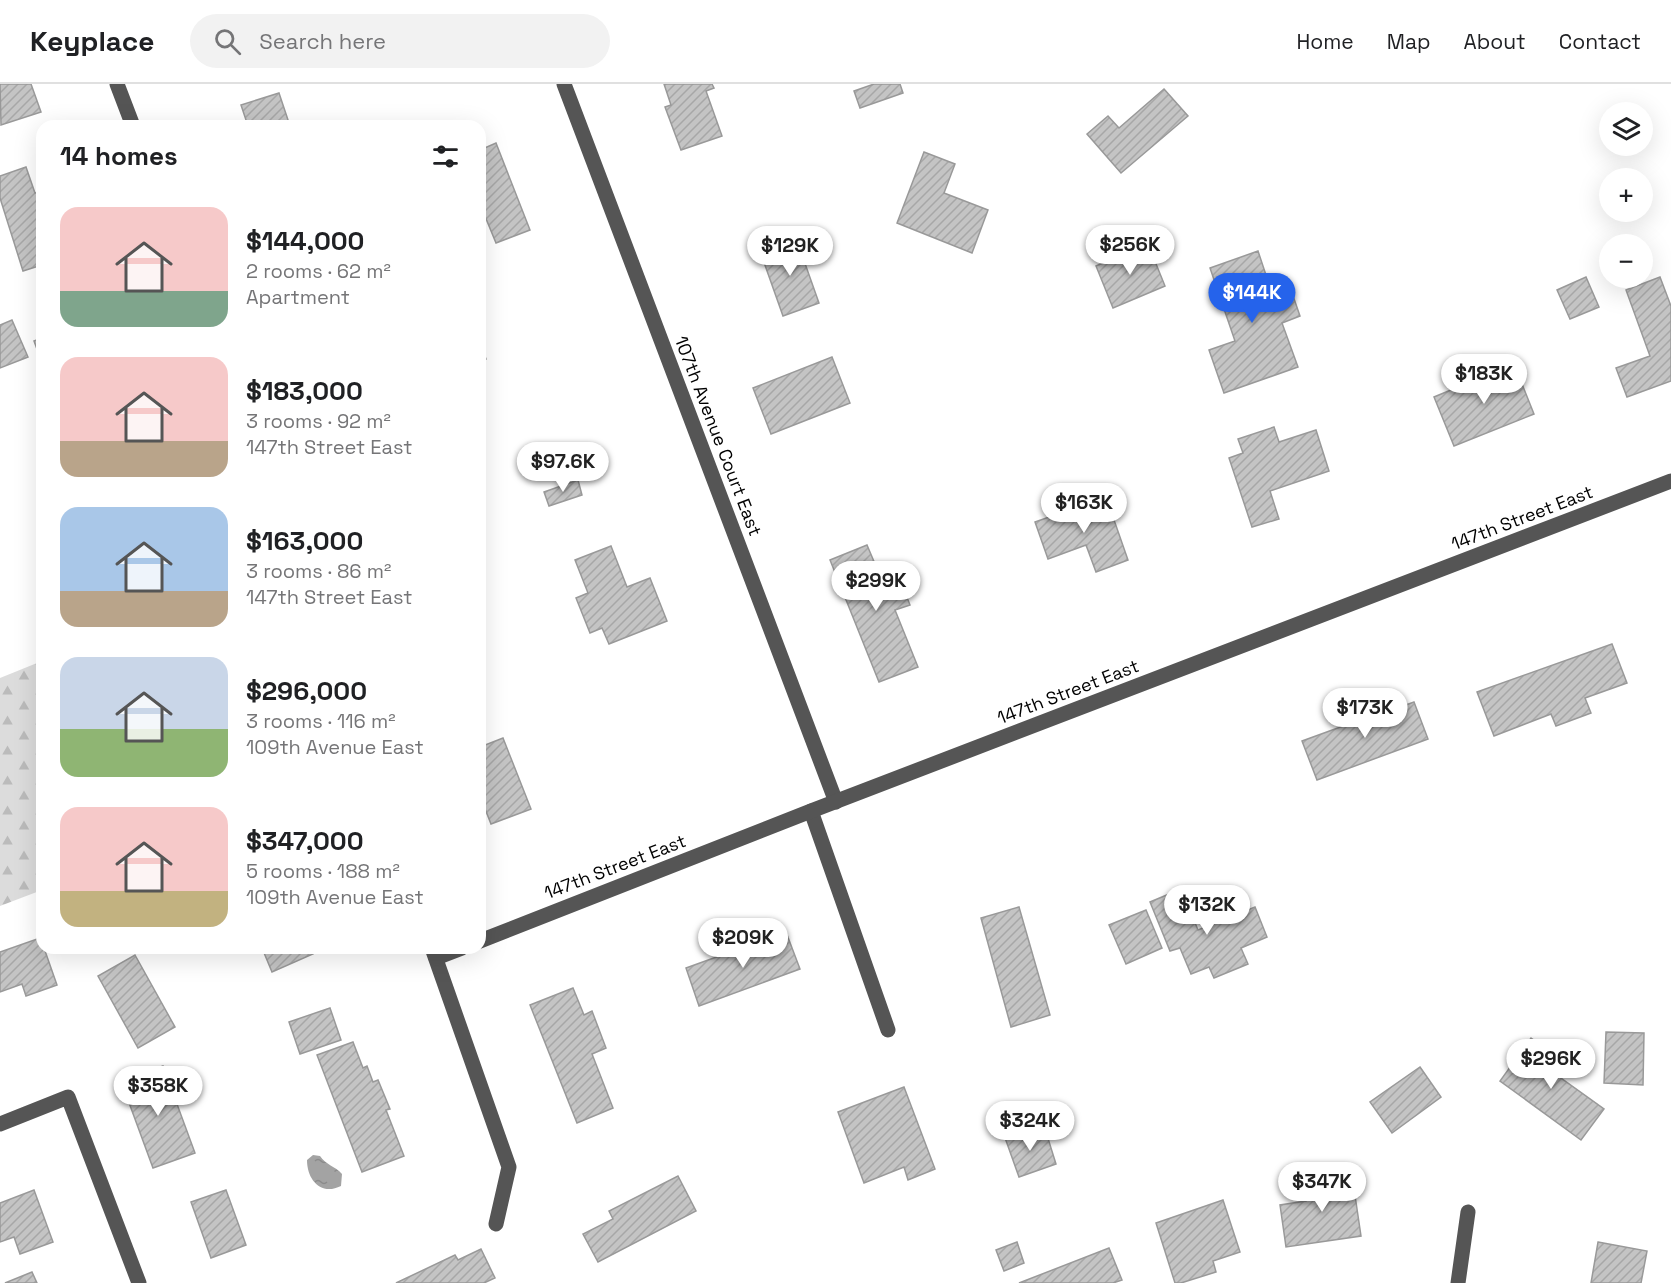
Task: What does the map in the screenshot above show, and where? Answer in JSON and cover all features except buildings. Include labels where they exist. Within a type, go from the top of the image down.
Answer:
[{"type":"street","points":[[117,84],[131,120]]},
{"type":"street","name":"107th Avenue Court East","points":[[564,84],[836,801]]},
{"type":"street","name":"147th Street East","points":[[486,939],[836,801],[1671,481]]},
{"type":"street","points":[[811,811],[888,1030]]},
{"type":"street","points":[[434,954],[509,1167],[496,1224]]},
{"type":"street","points":[[0,1124],[68,1097],[139,1283]]},
{"type":"street","points":[[1458,1283],[1468,1212]]},
{"type":"green space","points":[[36,663],[36,892],[0,906],[0,678]]},
{"type":"water","points":[[313,1155],[320,1156],[342,1174],[341,1186],[327,1189],[312,1180],[307,1160]]}]
